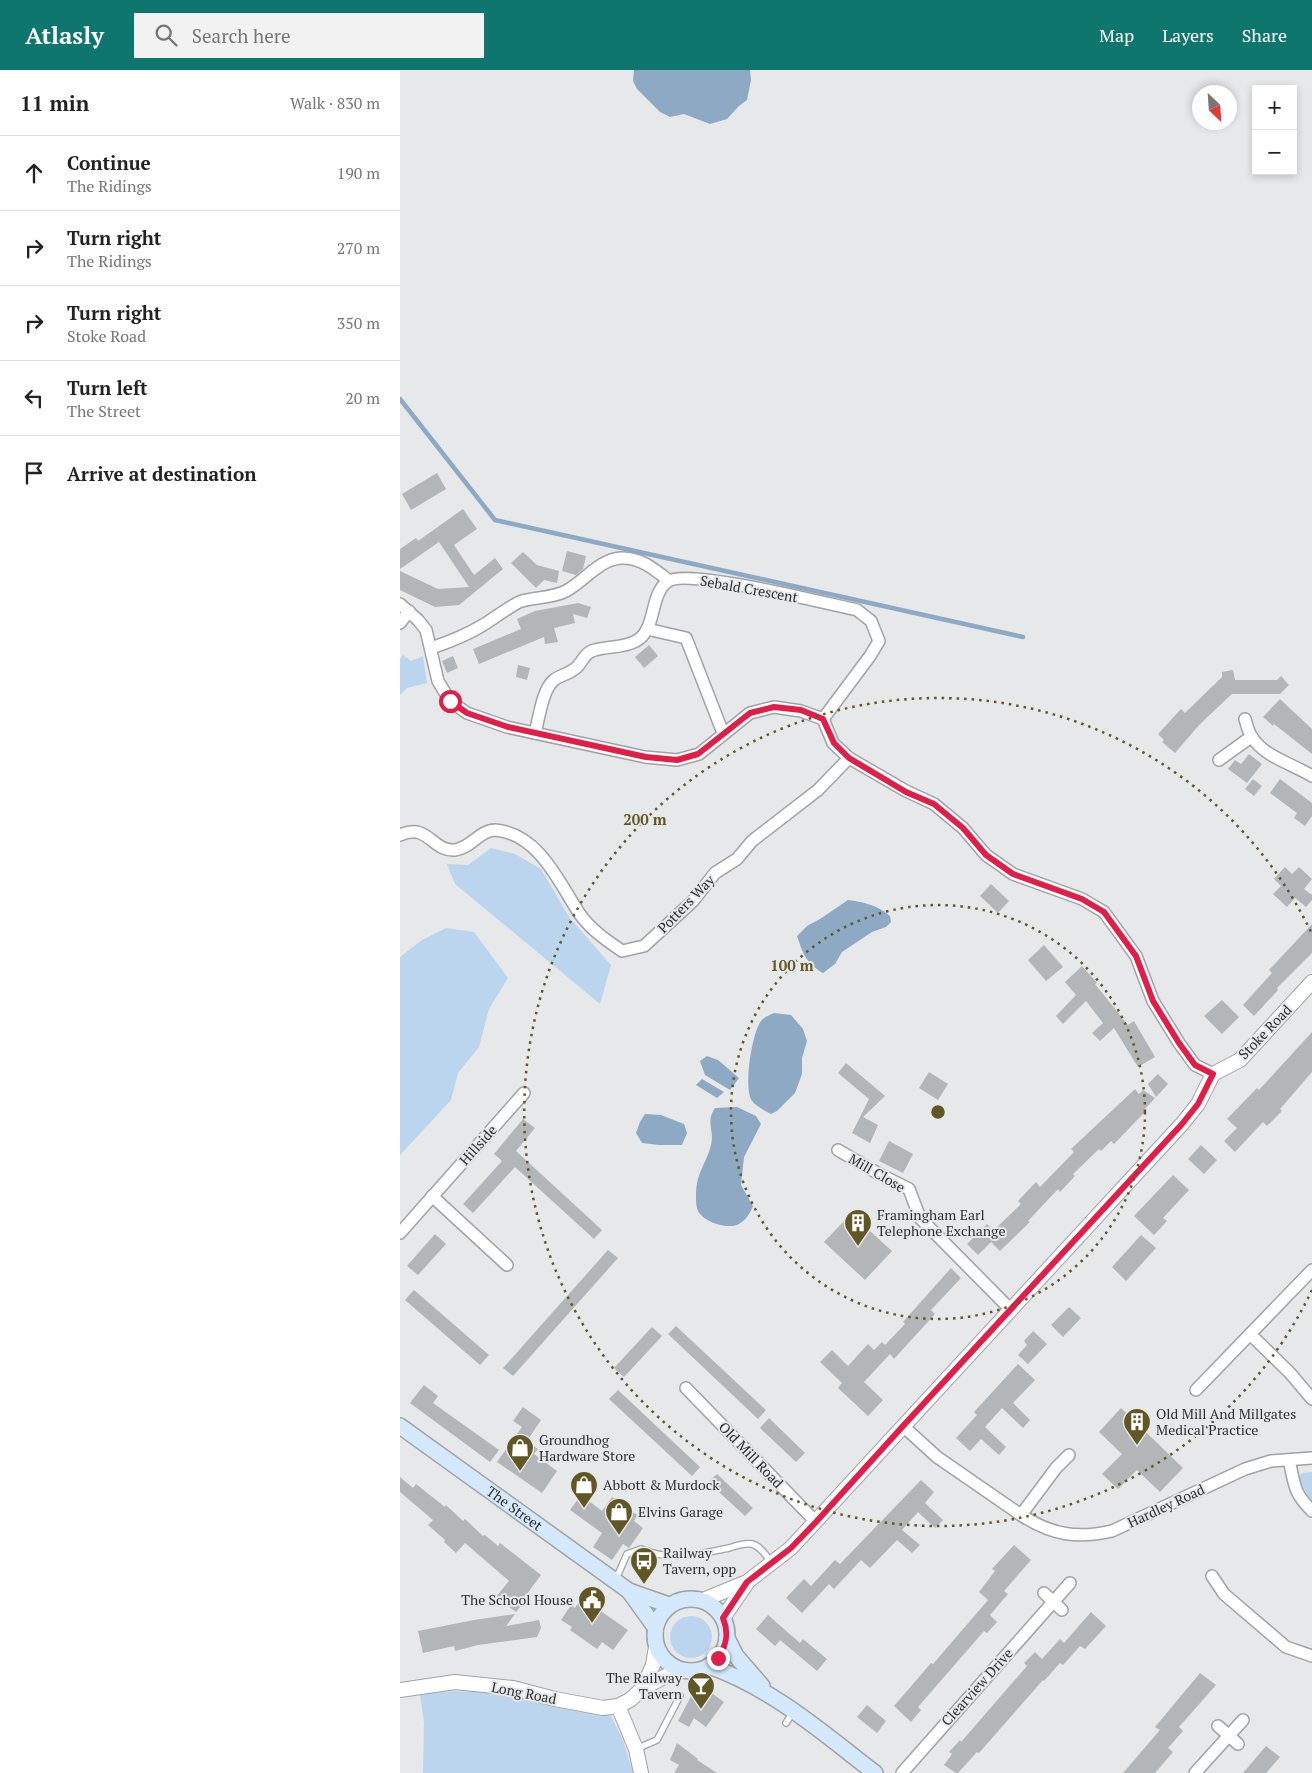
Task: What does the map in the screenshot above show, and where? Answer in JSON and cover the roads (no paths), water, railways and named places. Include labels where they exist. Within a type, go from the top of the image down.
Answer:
[{"type":"main road","name":"The Street","points":[[400,1426],[628,1590],[669,1605]]},
{"type":"main road","name":"The Street","points":[[628,1590],[655,1627]]},
{"type":"main road","points":[[684,1599],[703,1600],[715,1607],[723,1618],[726,1625],[727,1638],[723,1651],[709,1666],[696,1671],[682,1670],[671,1665],[656,1647],[655,1627],[659,1616],[669,1605],[684,1599]]},
{"type":"main road","points":[[727,1638],[736,1656],[790,1717],[875,1773]]},
{"type":"main road","points":[[709,1666],[736,1676],[771,1697]]},
{"type":"street","points":[[431,648],[454,640],[481,627],[520,601],[564,592],[580,582],[603,562],[622,558],[640,560],[668,580],[661,587],[647,629],[637,641],[618,647],[593,650],[570,673],[554,680],[546,690],[535,733]]},
{"type":"street","name":"Sebald Crescent","points":[[668,580],[684,578],[717,580],[857,610],[871,621],[879,641],[823,719]]},
{"type":"street","points":[[400,622],[404,608],[426,630],[438,681],[450,701],[467,713],[508,727],[646,757],[677,760],[698,754],[750,713],[774,707],[801,710],[823,719],[834,743],[849,758],[906,792],[934,804],[963,828],[986,855],[1013,874],[1082,899],[1104,912],[1136,956],[1153,1001],[1179,1043],[1195,1065],[1213,1074],[1198,1104],[1182,1124],[816,1522],[773,1563],[747,1582],[703,1600]]},
{"type":"street","points":[[647,629],[686,638],[723,733]]},
{"type":"street","points":[[1244,719],[1251,737],[1257,744],[1272,756],[1312,776]]},
{"type":"street","points":[[1219,760],[1251,737]]},
{"type":"street","name":"Potters Way","points":[[400,835],[408,831],[427,834],[437,846],[454,850],[470,844],[482,834],[494,830],[512,834],[534,848],[566,889],[580,914],[601,937],[622,951],[644,946],[693,901],[715,874],[737,859],[752,841],[818,790],[849,758]]},
{"type":"street","name":"Stoke Road","points":[[1213,1074],[1240,1060],[1312,982]]},
{"type":"street","name":"Hillside","points":[[400,1233],[524,1093]]},
{"type":"street","name":"Mill Close","points":[[838,1150],[909,1189],[920,1218],[1011,1310]]},
{"type":"street","points":[[432,1196],[507,1265]]},
{"type":"street","points":[[1196,1390],[1312,1270]]},
{"type":"street","points":[[1250,1334],[1290,1373],[1312,1399]]},
{"type":"street","name":"Old Mill Road","points":[[686,1388],[816,1522]]},
{"type":"street","name":"Hardley Road","points":[[903,1426],[937,1457],[1021,1515],[1052,1530],[1070,1536],[1112,1531],[1245,1469],[1271,1461],[1312,1458]]},
{"type":"street","points":[[1021,1515],[1056,1468],[1069,1455]]},
{"type":"street","points":[[1290,1460],[1296,1492],[1312,1511]]},
{"type":"street","points":[[1212,1576],[1224,1594],[1286,1647],[1311,1653]]},
{"type":"street","points":[[723,1618],[747,1582]]},
{"type":"street","name":"Clearview Drive","points":[[902,1773],[1070,1583]]},
{"type":"street","points":[[1044,1593],[1062,1610]]},
{"type":"street","points":[[643,1688],[653,1666],[656,1647]]},
{"type":"street","points":[[641,1773],[636,1749],[618,1706],[630,1700],[643,1688],[682,1670]]},
{"type":"street","name":"Long Road","points":[[400,1690],[455,1682],[513,1688],[588,1706],[603,1708],[618,1706]]},
{"type":"street","points":[[1194,1773],[1228,1734],[1243,1720]]},
{"type":"street","points":[[1218,1726],[1238,1744]]},
{"type":"lane","points":[[615,1581],[627,1554],[641,1549],[653,1554],[672,1557],[698,1555],[750,1544],[758,1546],[773,1563]]},
{"type":"lane","points":[[636,1749],[657,1740],[680,1696]]},
{"type":"waterway","points":[[400,399],[495,520],[1023,637]]},
{"type":"place","name":"Framingham Earl Telephone Exchange","points":[[858,1247]]},
{"type":"place","name":"Old Mill And Millgates Medical Practice","points":[[1137,1446]]},
{"type":"place","name":"Groundhog Hardware Store","points":[[520,1472]]},
{"type":"place","name":"Abbott & Murdock","points":[[584,1509]]},
{"type":"place","name":"Elvins Garage","points":[[619,1536]]},
{"type":"place","name":"Railway Tavern, opp","points":[[644,1585]]},
{"type":"place","name":"The School House","points":[[592,1624]]},
{"type":"place","name":"The Railway Tavern","points":[[701,1710]]}]
